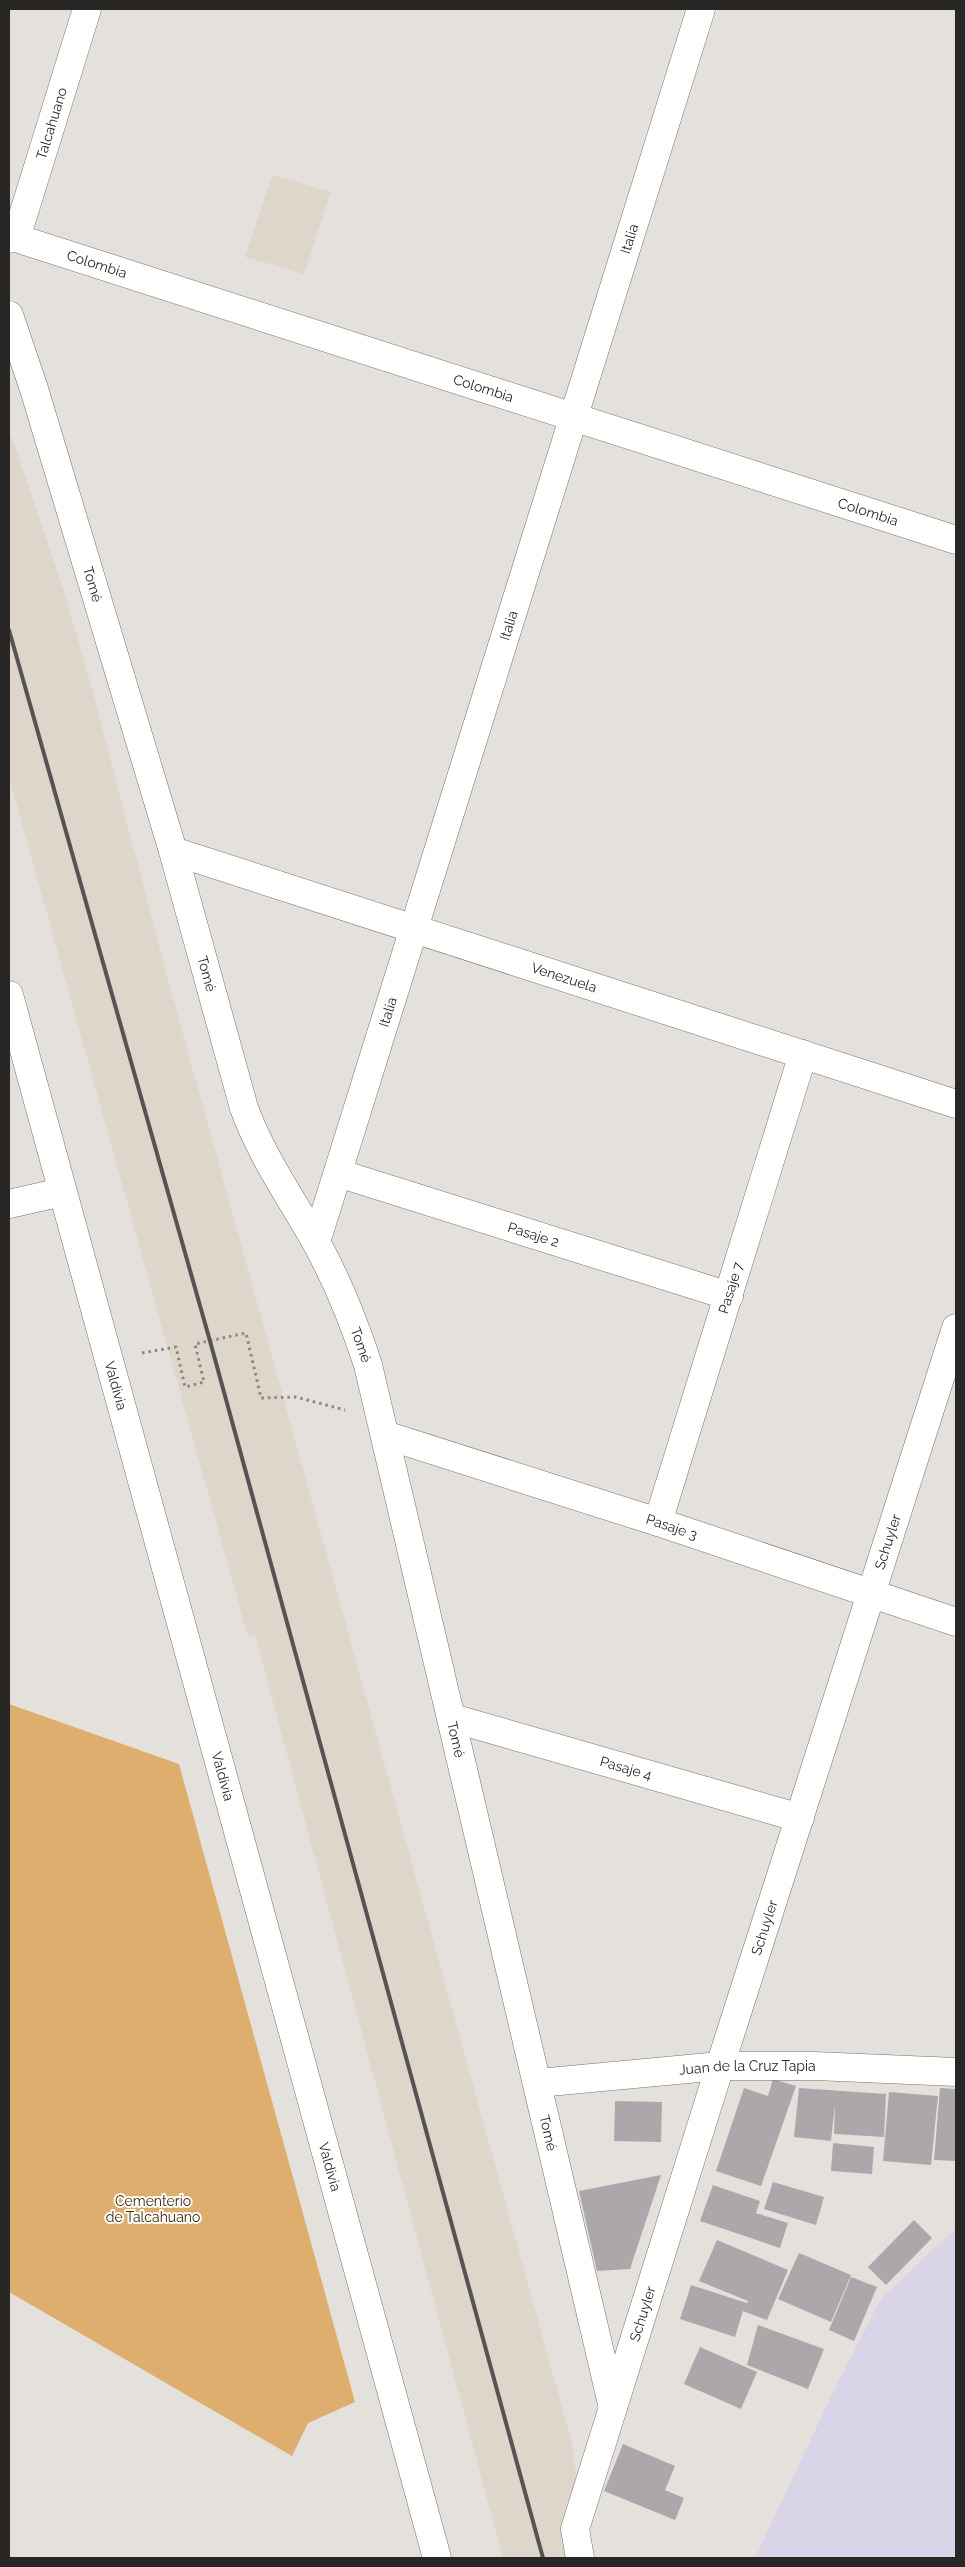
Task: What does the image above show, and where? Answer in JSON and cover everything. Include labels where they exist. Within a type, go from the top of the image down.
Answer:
[{"type":"street","name":"Talcahuano","points":[[12,238],[86,9]]},
{"type":"street","name":"Italia","points":[[316,1242],[701,9]]},
{"type":"street","name":"Colombia","points":[[12,238],[956,540]]},
{"type":"street","name":"Tomé","points":[[9,315],[34,389],[173,851],[244,1108],[254,1136],[316,1242],[355,1323],[368,1365],[613,2408]]},
{"type":"street","name":"Venezuela","points":[[173,851],[956,1104]]},
{"type":"street","name":"Valdivia","points":[[9,995],[437,2558]]},
{"type":"street","name":"Pasaje 7","points":[[658,1522],[803,1054]]},
{"type":"street","name":"Pasaje 2","points":[[338,1173],[729,1296]]},
{"type":"street","points":[[9,1204],[62,1192]]},
{"type":"street","name":"Schuyler","points":[[580,2558],[575,2529],[720,2066],[871,1594],[952,1360],[956,1328]]},
{"type":"street","name":"Pasaje 3","points":[[385,1435],[658,1522],[956,1622]]},
{"type":"street","name":"Pasaje 4","points":[[452,1718],[800,1818]]},
{"type":"street","name":"Juan de la Cruz Tapia","points":[[538,2084],[720,2066],[815,2066],[956,2072]]},
{"type":"path","points":[[108,1359],[176,1347],[185,1387],[204,1382],[195,1344],[246,1332],[261,1398],[296,1397],[360,1414],[385,1435]]},
{"type":"shaded area","points":[[272,175],[331,192],[304,274],[245,257]]},
{"type":"shaded area","points":[[9,429],[63,588],[91,685],[167,976],[571,2440],[585,2534],[592,2558],[503,2558],[255,1635],[248,1637],[9,777]]},
{"type":"shaded area","points":[[956,2228],[956,2558],[755,2558],[834,2390],[881,2299]]},
{"type":"green space","name":"Cementerio de Talcahuano","points":[[9,1704],[179,1764],[355,2402],[308,2423],[292,2456],[9,2292]]},
{"type":"building","points":[[773,2079],[796,2086],[761,2186],[716,2171],[744,2088],[768,2096]]},
{"type":"building","points":[[799,2088],[886,2094],[884,2137],[834,2134],[835,2104],[831,2141],[794,2137]]},
{"type":"building","points":[[940,2088],[956,2089],[956,2161],[934,2160]]},
{"type":"building","points":[[889,2092],[938,2096],[931,2165],[883,2161]]},
{"type":"building","points":[[615,2101],[662,2102],[661,2142],[614,2141]]},
{"type":"building","points":[[833,2143],[874,2147],[872,2174],[831,2171]]},
{"type":"building","points":[[661,2175],[630,2269],[597,2271],[579,2191]]},
{"type":"building","points":[[773,2182],[824,2197],[816,2225],[764,2209]]},
{"type":"building","points":[[713,2185],[760,2201],[756,2213],[788,2223],[780,2248],[700,2221]]},
{"type":"building","points":[[914,2220],[932,2238],[886,2285],[868,2267]]},
{"type":"building","points":[[717,2240],[788,2270],[767,2320],[743,2311],[735,2337],[680,2319],[691,2285],[747,2303],[748,2301],[699,2281]]},
{"type":"building","points":[[799,2253],[851,2275],[831,2322],[778,2299]]},
{"type":"building","points":[[851,2277],[877,2287],[854,2341],[829,2330]]},
{"type":"building","points":[[758,2325],[824,2349],[808,2389],[747,2365]]},
{"type":"building","points":[[700,2347],[757,2372],[741,2409],[684,2384]]},
{"type":"building","points":[[623,2444],[675,2466],[665,2490],[684,2498],[675,2520],[604,2491]]},
{"type":"railway","points":[[9,630],[210,1341],[543,2558]]}]
